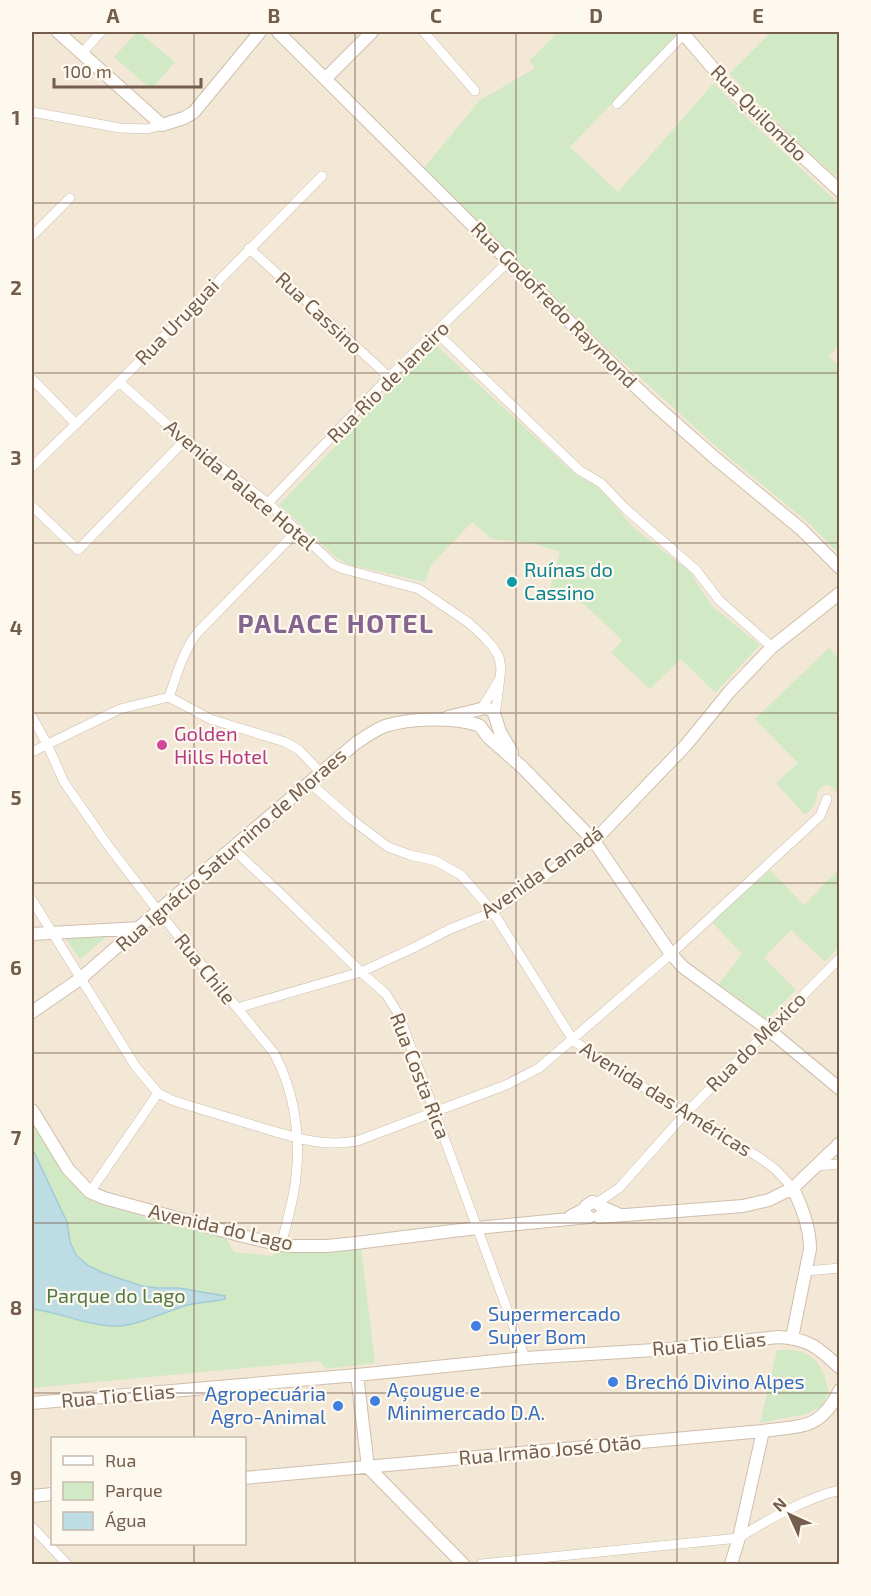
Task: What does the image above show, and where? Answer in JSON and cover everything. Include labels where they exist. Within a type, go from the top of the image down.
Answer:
[{"type":"street","points":[[58,32],[162,125]]},
{"type":"street","points":[[82,53],[101,32]]},
{"type":"street","points":[[32,112],[120,128],[147,129],[184,118],[194,111],[260,32]]},
{"type":"street","name":"Rua Godofredo Raymond","points":[[278,32],[619,370],[707,450],[801,529],[840,568]]},
{"type":"street","points":[[326,78],[372,32]]},
{"type":"street","points":[[424,32],[475,91]]},
{"type":"street","points":[[617,104],[683,33]]},
{"type":"street","name":"Rua Quilombo","points":[[683,33],[750,108],[840,191]]},
{"type":"street","name":"Rua Uruguai","points":[[32,467],[322,176]]},
{"type":"street","points":[[32,236],[70,198]]},
{"type":"street","name":"Rua Cassino","points":[[249,248],[389,377]]},
{"type":"street","name":"Rua Rio de Janeiro","points":[[268,503],[389,377],[508,262]]},
{"type":"street","points":[[437,333],[579,470],[601,483],[626,509],[696,570],[718,600],[772,647]]},
{"type":"street","points":[[32,379],[75,424]]},
{"type":"street","name":"Avenida Palace Hotel","points":[[118,382],[185,440],[268,503],[334,565],[419,589],[469,623],[493,647],[499,657],[501,669],[495,718]]},
{"type":"street","points":[[32,506],[78,550],[185,440]]},
{"type":"street","points":[[169,697],[189,643],[298,530]]},
{"type":"street","name":"Avenida Canadá","points":[[237,1008],[361,972],[450,929],[493,912],[594,841],[686,745],[730,691],[772,647],[840,594]]},
{"type":"street","points":[[500,678],[476,716],[479,725],[488,737],[522,767],[594,841],[671,954],[683,967],[768,1030],[840,1089]]},
{"type":"street","points":[[32,752],[120,710],[169,697],[210,719],[285,742],[299,750],[321,773]]},
{"type":"street","points":[[480,709],[492,710],[505,742],[522,767]]},
{"type":"street","name":"Rua Ignácio Saturnino de Moraes","points":[[32,1012],[80,979],[356,743],[384,726],[444,718],[480,709]]},
{"type":"street","name":"Rua Chile","points":[[32,717],[47,744],[63,782],[107,844],[158,911],[274,1053],[282,1067],[293,1107],[298,1138],[296,1177],[281,1245]]},
{"type":"street","name":"Rua Ignácio Saturnino de Moraes","points":[[444,718],[479,725]]},
{"type":"street","points":[[479,725],[489,727],[495,718]]},
{"type":"street","name":"Avenida das Américas","points":[[310,783],[351,819],[388,847],[436,861],[461,875],[493,912],[573,1040],[607,1065],[763,1160],[793,1188],[810,1234],[810,1249],[792,1338]]},
{"type":"street","points":[[32,900],[136,1067],[158,1093],[174,1101],[298,1138],[340,1144],[357,1141],[524,1077],[539,1068],[671,954],[820,816],[827,799]]},
{"type":"street","name":"Rua Costa Rica","points":[[232,848],[386,994],[399,1015],[525,1358]]},
{"type":"street","points":[[32,934],[140,928]]},
{"type":"street","name":"Rua do México","points":[[601,1212],[619,1188],[685,1114],[840,958]]},
{"type":"street","points":[[90,1192],[158,1093]]},
{"type":"street","name":"Avenida do Lago","points":[[32,1110],[68,1169],[90,1192],[115,1201],[281,1245],[327,1246],[477,1228],[562,1221],[601,1212],[743,1206],[769,1200],[793,1188],[840,1143]]},
{"type":"street","points":[[816,1166],[840,1164]]},
{"type":"street","points":[[601,1212],[608,1207],[608,1202],[619,1188]]},
{"type":"street","points":[[806,1271],[840,1268]]},
{"type":"street","name":"Rua Tio Elias","points":[[32,1403],[525,1358],[671,1349],[778,1337],[807,1342],[840,1368]]},
{"type":"street","points":[[357,1375],[368,1467],[464,1564]]},
{"type":"street","name":"Rua Irmão José Otão","points":[[246,1478],[763,1431],[805,1425],[818,1420],[833,1404],[840,1390]]},
{"type":"street","points":[[731,1564],[763,1431]]},
{"type":"street","points":[[481,1564],[739,1538],[767,1521],[816,1497],[840,1490]]},
{"type":"street","points":[[32,1496],[51,1494]]},
{"type":"street","points":[[32,1527],[67,1564]]},
{"type":"shaded area","points":[[32,32],[771,32],[729,74],[840,179],[839,1564],[32,1564]]},
{"type":"green space","points":[[137,32],[175,62],[151,89],[114,57]]},
{"type":"green space","points":[[558,32],[672,32],[676,37],[570,147],[618,192],[714,83],[751,122],[839,204],[839,345],[829,357],[839,366],[839,554],[811,525],[719,449],[605,346],[424,168],[479,101],[535,68],[529,61]]},
{"type":"green space","points":[[771,32],[839,32],[839,179],[793,138],[729,74]]},
{"type":"green space","points":[[435,344],[576,475],[599,488],[633,527],[690,572],[712,606],[760,645],[715,693],[681,659],[650,689],[611,653],[622,640],[584,604],[549,593],[560,552],[531,543],[492,539],[472,522],[431,565],[425,582],[347,564],[337,558],[279,505]]},
{"type":"green space","points":[[829,648],[839,659],[839,814],[836,810],[837,793],[828,785],[819,790],[814,805],[805,815],[776,783],[798,763],[755,719]]},
{"type":"green space","points":[[839,869],[839,947],[825,962],[791,930],[764,958],[796,990],[766,1020],[719,984],[742,954],[712,922],[770,870],[804,905]]},
{"type":"green space","points":[[114,930],[81,959],[63,935]]},
{"type":"green space","name":"Parque do Lago","points":[[32,1121],[76,1188],[93,1202],[226,1238],[234,1252],[272,1256],[279,1250],[361,1247],[375,1363],[326,1369],[320,1361],[32,1388]]},
{"type":"green space","points":[[777,1350],[799,1351],[813,1358],[823,1373],[829,1392],[822,1406],[807,1414],[760,1423]]},
{"type":"water","name":"Parque do Lago","points":[[32,1148],[67,1222],[70,1242],[76,1255],[87,1265],[142,1286],[179,1288],[225,1296],[225,1299],[188,1305],[122,1326],[92,1323],[32,1309]]},
{"type":"place","name":"Ruínas do Cassino","points":[[512,582]]},
{"type":"place","name":"Golden Hills Hotel","points":[[162,745]]},
{"type":"place","name":"Supermercado Super Bom","points":[[476,1326]]},
{"type":"place","name":"Brechó Divino Alpes","points":[[613,1382]]},
{"type":"place","name":"Açougue e Minimercado D.A.","points":[[375,1401]]},
{"type":"place","name":"Agropecuária Agro-Animal","points":[[338,1406]]},
{"type":"district","name":"PALACE HOTEL","points":[[336,624]]}]
